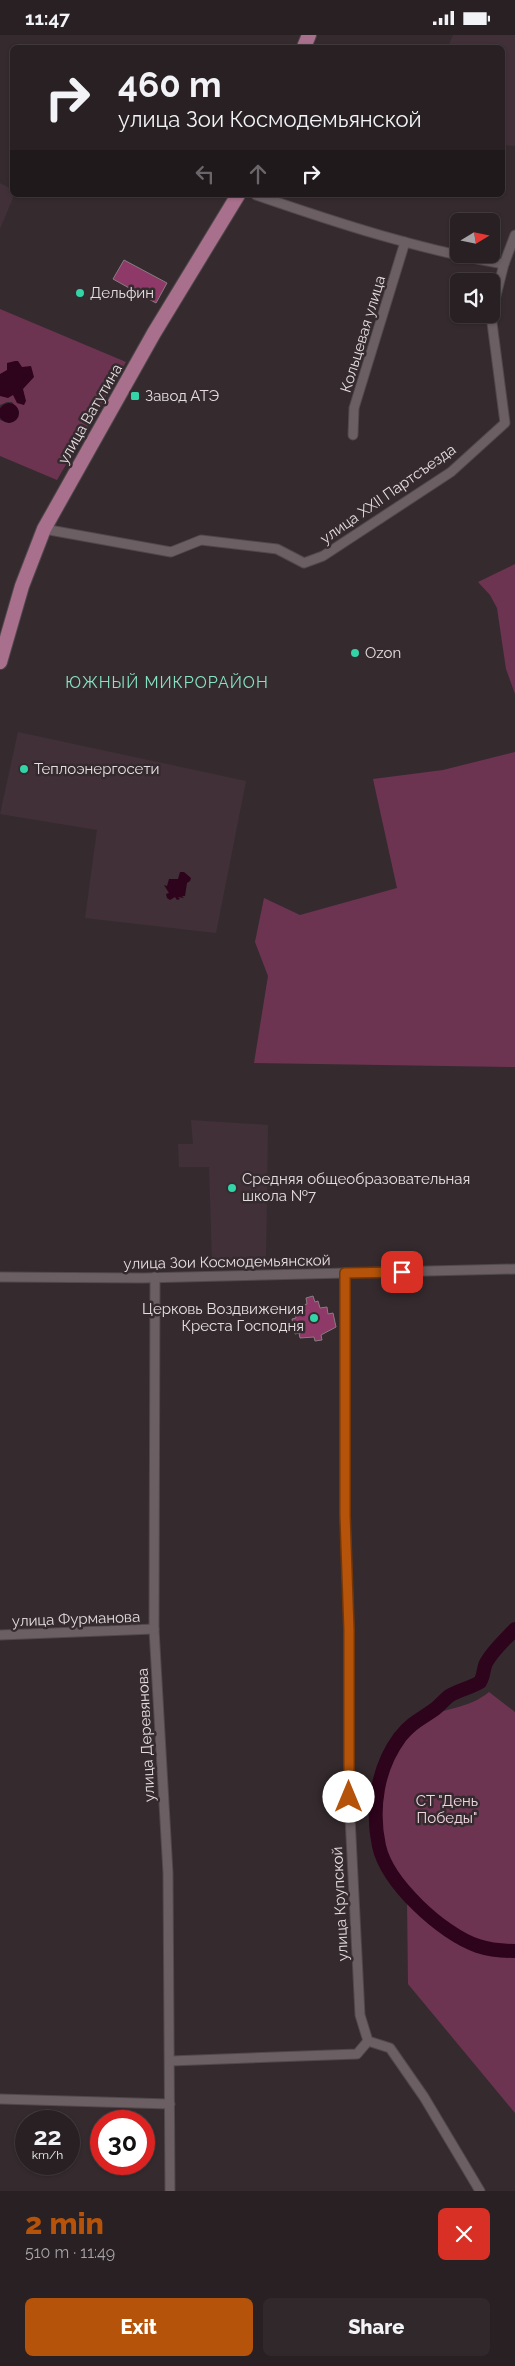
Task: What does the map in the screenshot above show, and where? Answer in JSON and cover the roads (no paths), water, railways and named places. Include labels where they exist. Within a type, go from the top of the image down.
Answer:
[{"type":"main road","name":"улица Ватутина","points":[[0,661],[22,585],[44,529],[154,333],[237,197]]},
{"type":"street","points":[[262,197],[313,215],[405,242],[453,255],[504,264]]},
{"type":"street","name":"улица XXII Партсъезда","points":[[44,529],[171,552],[201,540],[277,549],[304,563],[323,556],[450,472],[504,423],[491,315],[504,264],[515,235]]},
{"type":"street","name":"Кольцевая улица","points":[[353,435],[354,408],[405,242]]},
{"type":"street","name":"улица Зои Космодемьянской","points":[[0,1277],[155,1277],[515,1269]]},
{"type":"street","name":"улица Крупской","points":[[345,1273],[345,1515],[349,1630],[351,1863],[360,2015],[368,2041]]},
{"type":"street","name":"улица Деревянова","points":[[155,1277],[154,1629],[168,1873],[170,2191]]},
{"type":"street","name":"улица Фурманова","points":[[0,1635],[154,1629]]},
{"type":"street","points":[[170,2061],[357,2054],[368,2041],[390,2048],[424,2097],[480,2191]]},
{"type":"street","points":[[0,2099],[170,2104]]},
{"type":"waterway","points":[[515,1629],[489,1658],[480,1682],[449,1696],[435,1709],[413,1724],[400,1737],[392,1749],[381,1775],[376,1803],[379,1846],[384,1860],[404,1891],[433,1919],[448,1931],[464,1940],[487,1948],[515,1951]]},
{"type":"place","name":"Дельфин","points":[[80,293]]},
{"type":"place","name":"Завод АТЭ","points":[[135,396]]},
{"type":"place","name":"Ozon","points":[[355,653]]},
{"type":"place","name":"Теплоэнергосети","points":[[24,769]]},
{"type":"place","name":"Средняя общеобразовательная школа №7","points":[[232,1188]]},
{"type":"place","name":"Церковь Воздвижения Креста Господня","points":[[314,1318]]},
{"type":"district","name":"ЮЖНЫЙ МИКРОРАЙОН","points":[[167,682]]},
{"type":"park label","name":"СТ \"День Победы\"","points":[[447,1810]]}]
